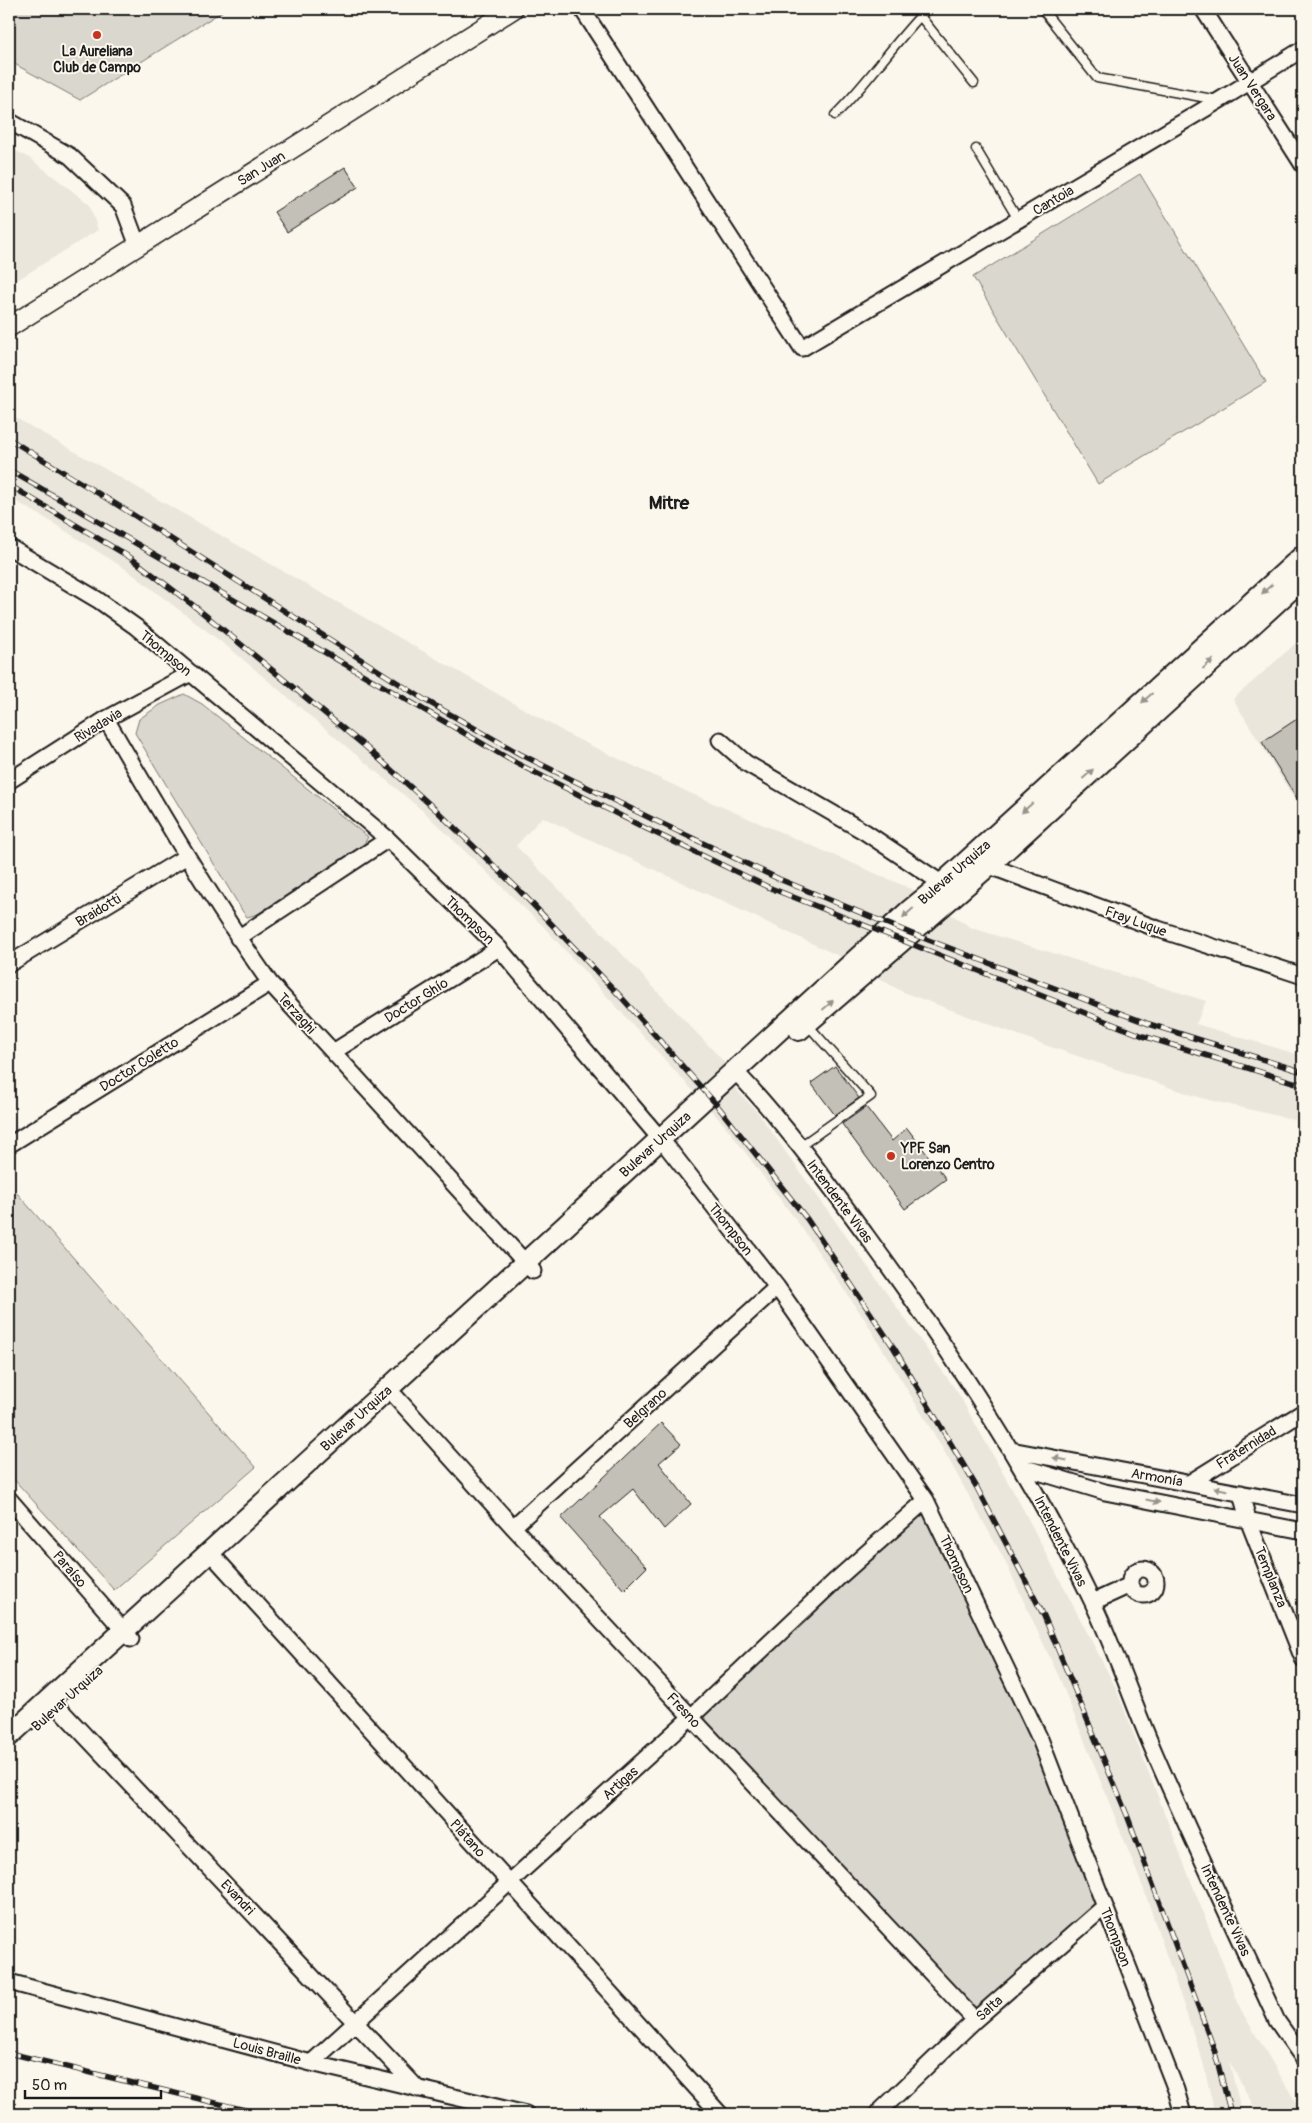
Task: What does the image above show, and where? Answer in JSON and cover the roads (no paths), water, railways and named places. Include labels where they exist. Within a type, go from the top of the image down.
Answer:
[{"type":"main road","name":"Bulevar Urquiza","points":[[980,862],[1303,556]]},
{"type":"main road","name":"Bulevar Urquiza","points":[[739,1075],[807,1024],[900,941],[950,889],[980,862],[1303,578]]},
{"type":"main road","name":"Bulevar Urquiza","points":[[9,1751],[57,1706],[127,1635],[739,1075],[909,911],[950,889]]},
{"type":"main road","name":"Bulevar Urquiza","points":[[9,1736],[217,1560],[396,1397],[529,1267]]},
{"type":"street","name":"San Juan","points":[[9,326],[513,9]]},
{"type":"street","name":"Cantoia","points":[[582,9],[802,348],[1019,221],[1303,49]]},
{"type":"street","name":"Juan Vergara","points":[[1203,9],[1303,165]]},
{"type":"street","points":[[9,121],[70,156],[123,206],[138,246]]},
{"type":"street","name":"Thompson","points":[[9,547],[98,600],[136,627],[388,839],[499,948],[664,1144],[777,1288],[926,1500],[1040,1739],[1183,2114]]},
{"type":"street","name":"Rivadavia","points":[[9,781],[106,719],[190,673]]},
{"type":"street","name":"Terzaghi","points":[[106,719],[187,856],[238,938],[270,983],[529,1267]]},
{"type":"street","points":[[720,740],[746,763],[865,832],[950,889]]},
{"type":"street","points":[[238,938],[388,839]]},
{"type":"street","name":"Braidotti","points":[[9,964],[187,856]]},
{"type":"street","name":"Fray Luque","points":[[980,862],[1158,929],[1303,976]]},
{"type":"street","name":"Doctor Ghío","points":[[332,1052],[499,948]]},
{"type":"street","name":"Doctor Coletto","points":[[9,1145],[270,983]]},
{"type":"street","name":"Intendente Vivas","points":[[739,1075],[832,1189],[931,1324],[1022,1467],[1093,1602],[1155,1754],[1277,2021],[1303,2058]]},
{"type":"street","name":"Belgrano","points":[[513,1528],[777,1288]]},
{"type":"street","name":"Fresno","points":[[396,1397],[513,1528],[975,2020]]},
{"type":"street","name":"Fraternidad","points":[[1189,1482],[1303,1412]]},
{"type":"street","name":"Armonía","points":[[1011,1450],[1189,1482],[1303,1505]]},
{"type":"street","name":"Armonía","points":[[1022,1467],[1105,1492],[1303,1531]]},
{"type":"street","name":"Templanza","points":[[1241,1493],[1248,1520],[1303,1659]]},
{"type":"street","name":"Paraíso","points":[[9,1499],[127,1635]]},
{"type":"street","name":"Artigas","points":[[311,2063],[510,1884],[691,1718],[836,1580],[926,1500]]},
{"type":"street","name":"Plátano","points":[[217,1560],[720,2114]]},
{"type":"street","points":[[1093,1602],[1130,1586]]},
{"type":"street","name":"Evandri","points":[[57,1706],[356,2021],[418,2089]]},
{"type":"street","name":"Salta","points":[[877,2114],[975,2020],[1104,1906]]},
{"type":"street","name":"Louis Braille","points":[[9,1982],[311,2063],[526,2114]]},
{"type":"lane","points":[[835,115],[856,94],[906,29],[927,9]]},
{"type":"lane","points":[[1042,9],[1097,78],[1220,100]]},
{"type":"lane","points":[[920,16],[974,83]]},
{"type":"lane","points":[[976,149],[1019,221]]},
{"type":"lane","points":[[799,1147],[872,1096],[807,1024]]},
{"type":"railway","points":[[9,439],[124,509],[425,700],[520,754],[652,819],[779,879],[910,933],[1149,1024],[1303,1072]]},
{"type":"railway","points":[[9,470],[516,763],[768,887],[1143,1036],[1303,1085]]},
{"type":"railway","points":[[9,485],[131,558],[198,609],[367,748],[436,810],[519,890],[622,998],[716,1104],[807,1219],[894,1348],[976,1486],[1044,1616],[1127,1815],[1214,2049],[1231,2114]]},
{"type":"railway","points":[[9,2053],[262,2114]]},
{"type":"place","name":"La Aureliana Club de Campo","points":[[97,35]]},
{"type":"place","name":"YPF San Lorenzo Centro","points":[[891,1156]]},
{"type":"district","name":"Mitre","points":[[669,502]]}]
